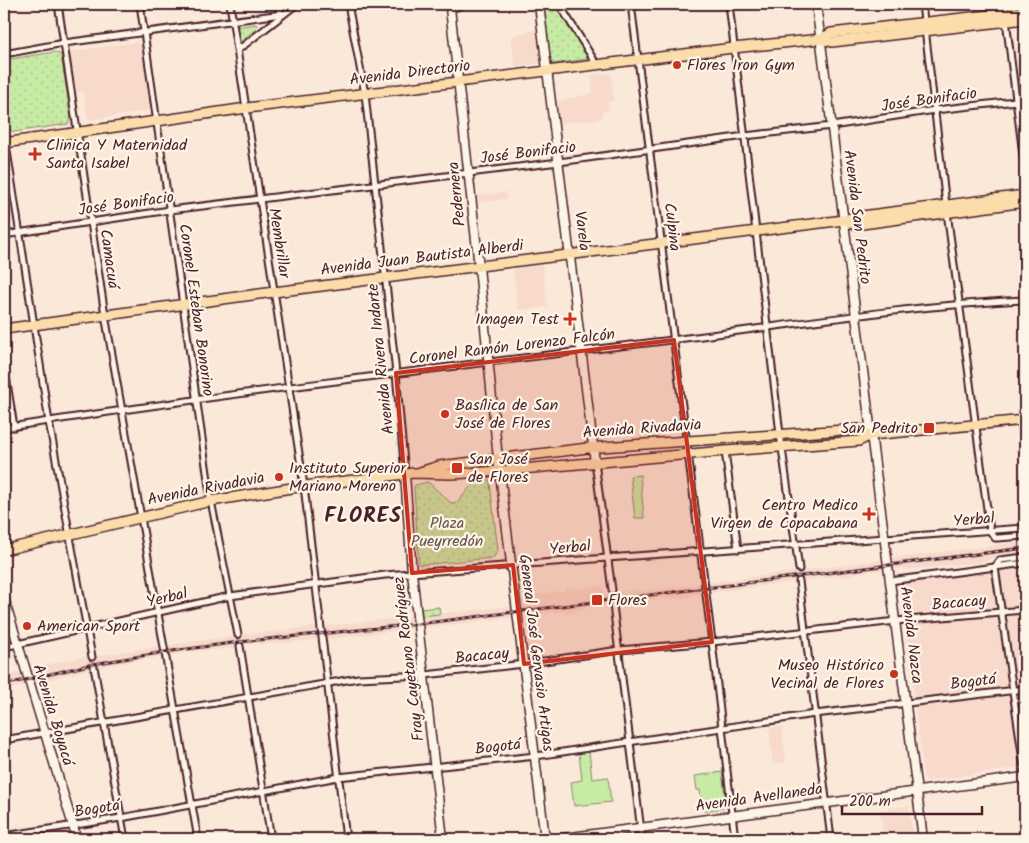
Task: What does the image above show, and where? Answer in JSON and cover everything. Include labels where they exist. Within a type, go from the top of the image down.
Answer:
[{"type":"main road","points":[[449,6],[463,4]]},
{"type":"main road","name":"Varela","points":[[539,4],[595,462]]},
{"type":"main road","name":"Avenida San Pedrito","points":[[816,4],[871,434]]},
{"type":"main road","name":"Pedernera","points":[[449,6],[459,82],[500,471]]},
{"type":"main road","name":"Avenida Directorio","points":[[5,143],[247,108],[733,48],[821,39],[831,33],[925,27],[1005,17],[1025,11]]},
{"type":"main road","name":"Avenida Directorio","points":[[1005,17],[1025,19]]},
{"type":"main road","name":"Avenida Juan Bautista Alberdi","points":[[947,209],[1025,195]]},
{"type":"main road","name":"Avenida Juan Bautista Alberdi","points":[[4,329],[274,292],[844,220],[854,217],[1025,202]]},
{"type":"main road","name":"Avenida Rivadavia","points":[[4,550],[211,501],[304,486],[417,473],[452,474],[500,471],[859,441],[871,434],[1025,420]]},
{"type":"main road","name":"Avenida Rivadavia","points":[[417,473],[440,466],[594,448],[858,429],[871,434]]},
{"type":"main road","name":"Avenida Nazca","points":[[871,434],[923,839]]},
{"type":"main road","name":"General José Gervasio Artigas","points":[[500,471],[545,839]]},
{"type":"main road","name":"Fray Cayetano Rodríguez","points":[[405,474],[412,573],[443,839]]},
{"type":"main road","name":"Avenida Boyacá","points":[[4,598],[76,839]]},
{"type":"main road","name":"Avenida Avellaneda","points":[[556,839],[1025,776]]},
{"type":"street","name":"Camacuá","points":[[58,4],[105,315],[198,839]]},
{"type":"street","name":"Coronel Esteban Bonorino","points":[[140,4],[211,501],[238,635]]},
{"type":"street","name":"Membrillar","points":[[230,4],[304,486],[346,839]]},
{"type":"street","points":[[276,4],[282,14]]},
{"type":"street","points":[[238,50],[297,4]]},
{"type":"street","name":"Avenida Rivera Indarte","points":[[348,4],[365,94],[396,373],[405,474]]},
{"type":"street","points":[[559,4],[597,65]]},
{"type":"street","name":"Culpina","points":[[632,4],[735,839]]},
{"type":"street","points":[[729,4],[780,434],[799,570]]},
{"type":"street","points":[[922,4],[990,532],[998,538],[1025,536]]},
{"type":"street","points":[[1004,4],[1025,171]]},
{"type":"street","points":[[4,54],[144,32],[282,14]]},
{"type":"street","name":"José Bonifacio","points":[[4,235],[170,210],[559,162],[744,136],[832,126],[935,110],[1025,100]]},
{"type":"street","points":[[4,132],[18,233],[49,422],[92,657]]},
{"type":"street","name":"Coronel Ramón Lorenzo Falcón","points":[[4,428],[196,399],[674,340],[855,315],[960,303],[1025,300]]},
{"type":"street","points":[[4,364],[14,427]]},
{"type":"street","points":[[724,451],[738,549]]},
{"type":"street","points":[[595,462],[612,590]]},
{"type":"street","name":"Yerbal","points":[[4,647],[230,596],[315,584],[412,573],[512,565],[1025,528]]},
{"type":"street","points":[[1025,557],[1000,560],[995,567],[1025,776]]},
{"type":"street","points":[[890,581],[1025,564]]},
{"type":"street","points":[[799,581],[831,839]]},
{"type":"street","points":[[613,605],[642,839]]},
{"type":"street","name":"Bacacay","points":[[4,740],[358,678],[425,675],[524,664],[619,650],[1025,610]]},
{"type":"street","points":[[240,646],[271,839]]},
{"type":"street","points":[[94,667],[125,839]]},
{"type":"street","name":"Bogotá","points":[[4,836],[121,818],[338,777],[536,756],[815,714],[1025,689]]},
{"type":"highlighted area","points":[[674,340],[712,642],[524,664],[513,565],[412,573],[396,373]]},
{"type":"shaded area","points":[[538,29],[542,64],[515,66],[511,36]]},
{"type":"shaded area","points":[[137,42],[141,45],[150,108],[148,111],[88,120],[83,92],[76,92],[70,55],[73,51]]},
{"type":"shaded area","points":[[611,73],[614,101],[608,102],[609,111],[602,111],[602,119],[559,123],[557,101],[593,93],[591,75]]},
{"type":"shaded area","points":[[506,192],[507,199],[475,203],[474,196]]},
{"type":"shaded area","points":[[542,265],[548,307],[518,310],[513,269]]},
{"type":"shaded area","points":[[1025,541],[1025,553],[999,555],[984,562],[853,573],[853,576],[804,581],[803,579],[793,580],[793,582],[692,595],[691,597],[665,600],[664,598],[621,604],[620,602],[584,607],[584,610],[576,611],[576,613],[565,614],[564,612],[559,612],[328,639],[259,645],[259,642],[234,646],[234,648],[202,650],[99,667],[4,690],[4,677],[45,667],[45,665],[87,656],[87,658],[238,635],[511,606],[522,604],[522,597],[565,590],[565,588],[574,587],[574,589],[603,585],[605,594],[640,589],[640,591],[660,589]]},
{"type":"shaded area","points":[[1025,567],[1025,767],[927,781],[924,779],[900,583]]},
{"type":"shaded area","points":[[782,727],[786,763],[773,764],[769,728]]},
{"type":"shaded area","points":[[909,806],[913,839],[884,839],[880,810]]},
{"type":"green space","points":[[543,4],[557,4],[589,56],[586,59],[554,64],[551,62]]},
{"type":"green space","points":[[257,25],[256,29],[238,42],[236,27]]},
{"type":"green space","points":[[55,52],[61,55],[71,118],[68,124],[14,132],[9,129],[4,92],[4,60]]},
{"type":"green space","points":[[640,475],[644,518],[635,518],[630,476]]},
{"type":"green space","name":"Plaza Pueyrredón","points":[[476,480],[490,480],[498,551],[493,558],[419,565],[415,485],[428,482],[451,503],[458,502]]},
{"type":"green space","points":[[439,607],[440,614],[422,616],[421,609]]},
{"type":"green space","points":[[589,752],[592,779],[608,777],[611,802],[574,806],[571,782],[582,780],[579,753]]},
{"type":"green space","points":[[722,772],[726,805],[724,808],[703,811],[700,790],[697,790],[695,776]]},
{"type":"railway","points":[[4,685],[93,664],[239,642],[418,624],[1025,548]]},
{"type":"place","name":"Flores Iron Gym","points":[[677,65]]},
{"type":"place","name":"Clinica Y Maternidad Santa Isabel","points":[[35,154]]},
{"type":"place","name":"Imagen Test","points":[[570,319]]},
{"type":"place","name":"Basílica de San José de Flores","points":[[445,414]]},
{"type":"place","name":"San Pedrito","points":[[929,428]]},
{"type":"place","name":"San José de Flores","points":[[457,468]]},
{"type":"place","name":"Instituto Superior Mariano Moreno","points":[[279,477]]},
{"type":"place","name":"Centro Medico Virgen de Copacabana","points":[[869,514]]},
{"type":"place","name":"Flores","points":[[597,600]]},
{"type":"place","name":"American Sport","points":[[27,626]]},
{"type":"place","name":"Museo Histórico Vecinal de Flores","points":[[894,674]]},
{"type":"district","name":"FLORES","points":[[363,516]]}]
